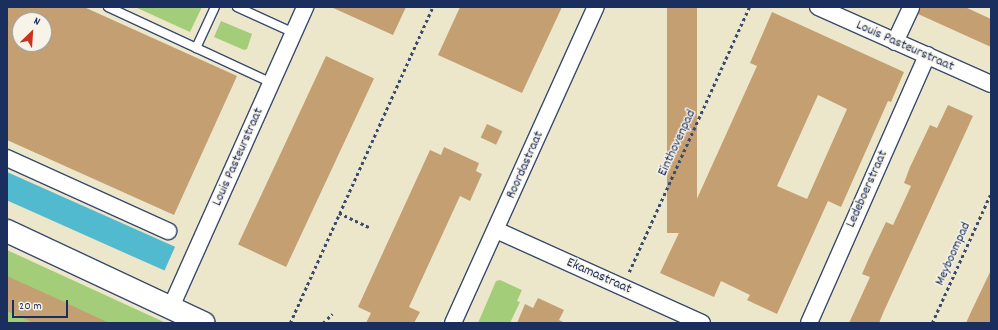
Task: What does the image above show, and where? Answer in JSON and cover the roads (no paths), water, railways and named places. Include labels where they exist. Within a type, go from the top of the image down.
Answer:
[{"type":"street","name":"Louis Pasteurstraat","points":[[171,307],[305,7]]},
{"type":"street","name":"Roordastraat","points":[[453,323],[596,7]]},
{"type":"street","name":"Louis Pasteurstraat","points":[[818,7],[991,84]]},
{"type":"street","points":[[895,42],[911,7]]},
{"type":"street","name":"Ledeboerstraat","points":[[808,323],[927,56]]},
{"type":"street","points":[[7,158],[168,231]]},
{"type":"street","name":"Ekamastraat","points":[[496,230],[702,323]]},
{"type":"street","points":[[7,231],[203,323]]},
{"type":"lane","points":[[108,7],[272,83]]},
{"type":"lane","points":[[196,48],[215,7]]},
{"type":"lane","points":[[236,7],[294,32]]},
{"type":"water","points":[[7,172],[175,247],[165,271],[7,200]]}]
